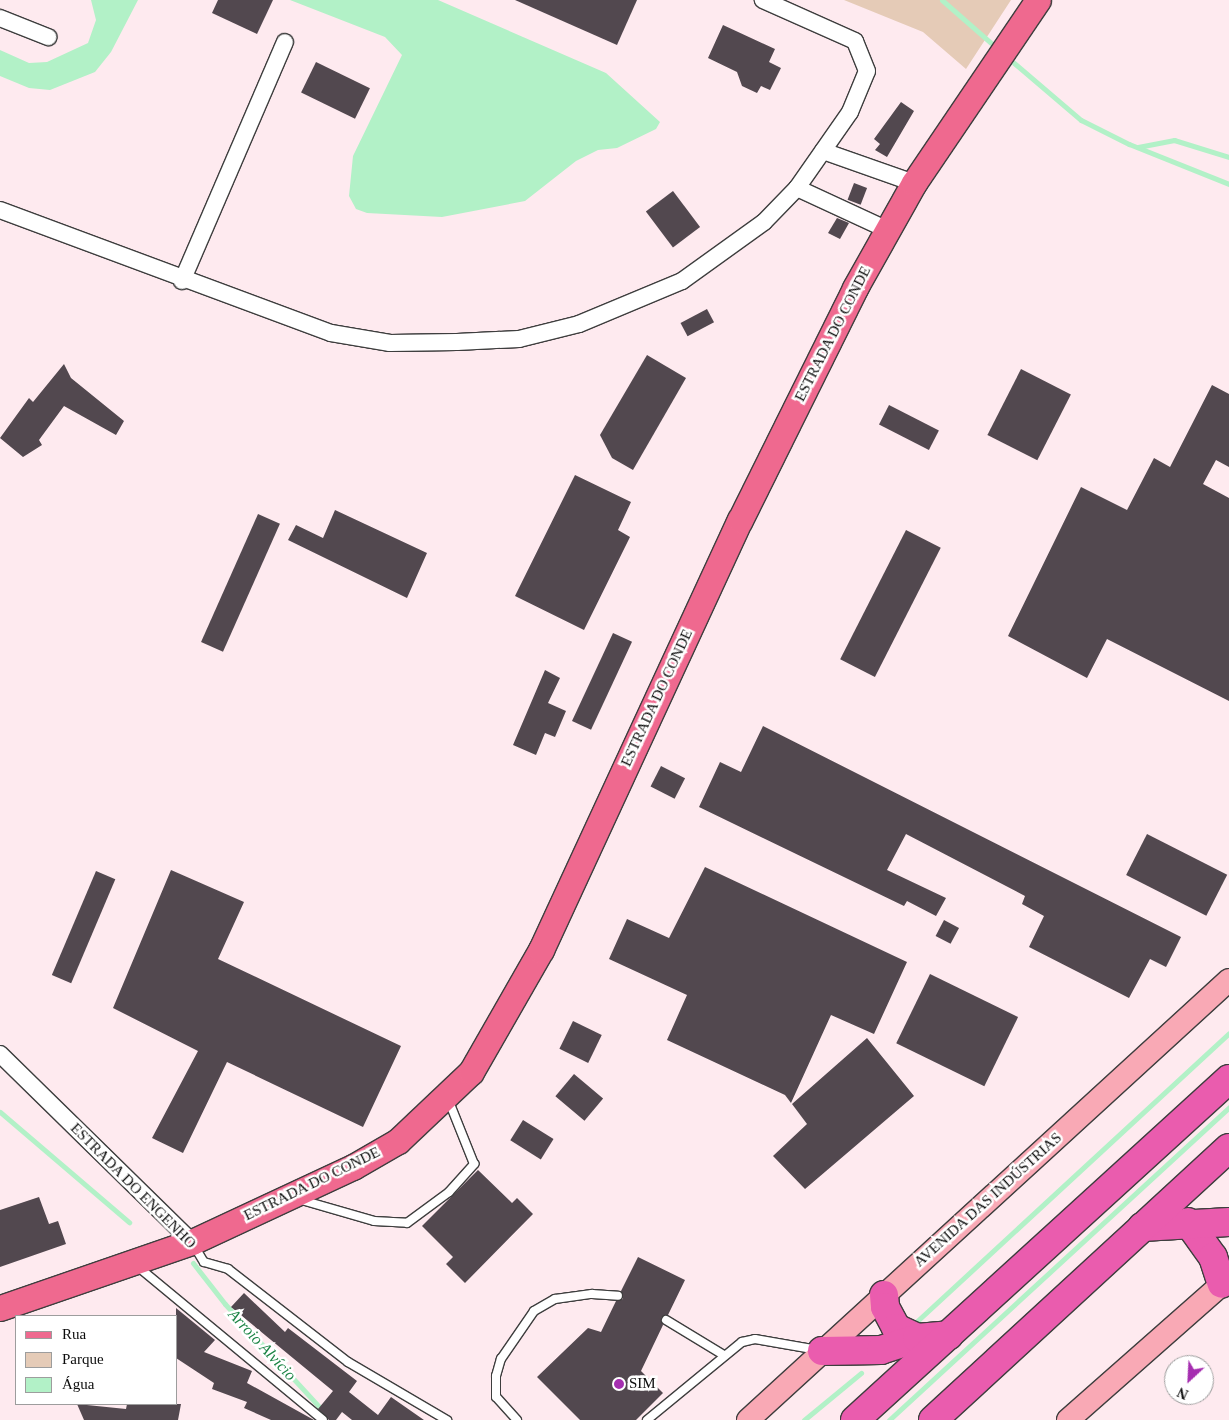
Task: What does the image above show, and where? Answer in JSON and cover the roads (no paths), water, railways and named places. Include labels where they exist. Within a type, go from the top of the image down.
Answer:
[{"type":"highway","points":[[855,1420],[1229,1079]]},
{"type":"highway","points":[[933,1420],[1229,1148]]},
{"type":"highway","points":[[1142,1227],[1188,1222],[1229,1222]]},
{"type":"highway","points":[[1188,1222],[1227,1283]]},
{"type":"highway","points":[[884,1296],[885,1307],[896,1328],[917,1338]]},
{"type":"highway","points":[[822,1351],[881,1350],[917,1338],[949,1335]]},
{"type":"main road","name":"ESTRADA DO CONDE","points":[[0,1308],[192,1242],[284,1195],[353,1167],[398,1141],[447,1097],[471,1072],[541,950],[740,520],[888,230],[914,183],[1038,0]]},
{"type":"main road","name":"AVENIDA DAS INDÚSTRIAS","points":[[748,1420],[1229,980]]},
{"type":"main road","points":[[1068,1420],[1227,1283]]},
{"type":"street","points":[[0,210],[182,281],[330,332],[382,341],[519,338],[579,324],[682,281],[764,222],[796,188],[850,112],[867,71],[864,57],[855,41],[763,0]]},
{"type":"street","points":[[0,18],[48,36]]},
{"type":"street","points":[[182,281],[285,42]]},
{"type":"street","points":[[823,151],[914,183]]},
{"type":"street","points":[[796,188],[888,230]]},
{"type":"street","name":"ESTRADA DO ENGENHO","points":[[0,1054],[192,1242]]},
{"type":"lane","points":[[284,1195],[374,1221],[406,1223],[449,1192],[474,1164],[447,1097]]},
{"type":"lane","name":"ESTRADA DO ENGENHO","points":[[192,1242],[204,1262],[228,1269],[348,1362],[447,1420]]},
{"type":"lane","points":[[138,1259],[323,1420]]},
{"type":"lane","points":[[517,1420],[496,1397],[496,1376],[502,1359],[534,1311],[556,1299],[592,1294],[618,1296]]},
{"type":"lane","points":[[666,1320],[722,1354]]},
{"type":"lane","points":[[647,1420],[722,1354],[755,1339],[822,1351]]},
{"type":"water","points":[[91,0],[138,0],[111,52],[95,72],[50,90],[29,88],[0,76],[0,50],[29,63],[47,62],[88,43],[96,20]]},
{"type":"water","points":[[290,0],[438,0],[606,73],[660,122],[656,129],[617,148],[598,150],[576,161],[525,201],[442,217],[367,213],[356,209],[349,196],[353,156],[402,55],[385,37]]},
{"type":"waterway","points":[[942,0],[991,43]]},
{"type":"waterway","points":[[1014,63],[1081,120],[1129,144],[1229,184]]},
{"type":"waterway","points":[[1138,147],[1174,140],[1229,157]]},
{"type":"waterway","points":[[915,1323],[1229,1033]]},
{"type":"waterway","points":[[889,1420],[1229,1107]]},
{"type":"waterway","name":"Arroio Alvício","points":[[0,1112],[129,1222]]},
{"type":"waterway","name":"Arroio Alvício","points":[[193,1263],[225,1304],[324,1412]]},
{"type":"waterway","points":[[804,1420],[861,1373]]},
{"type":"place","name":"SIM","points":[[619,1384]]}]
